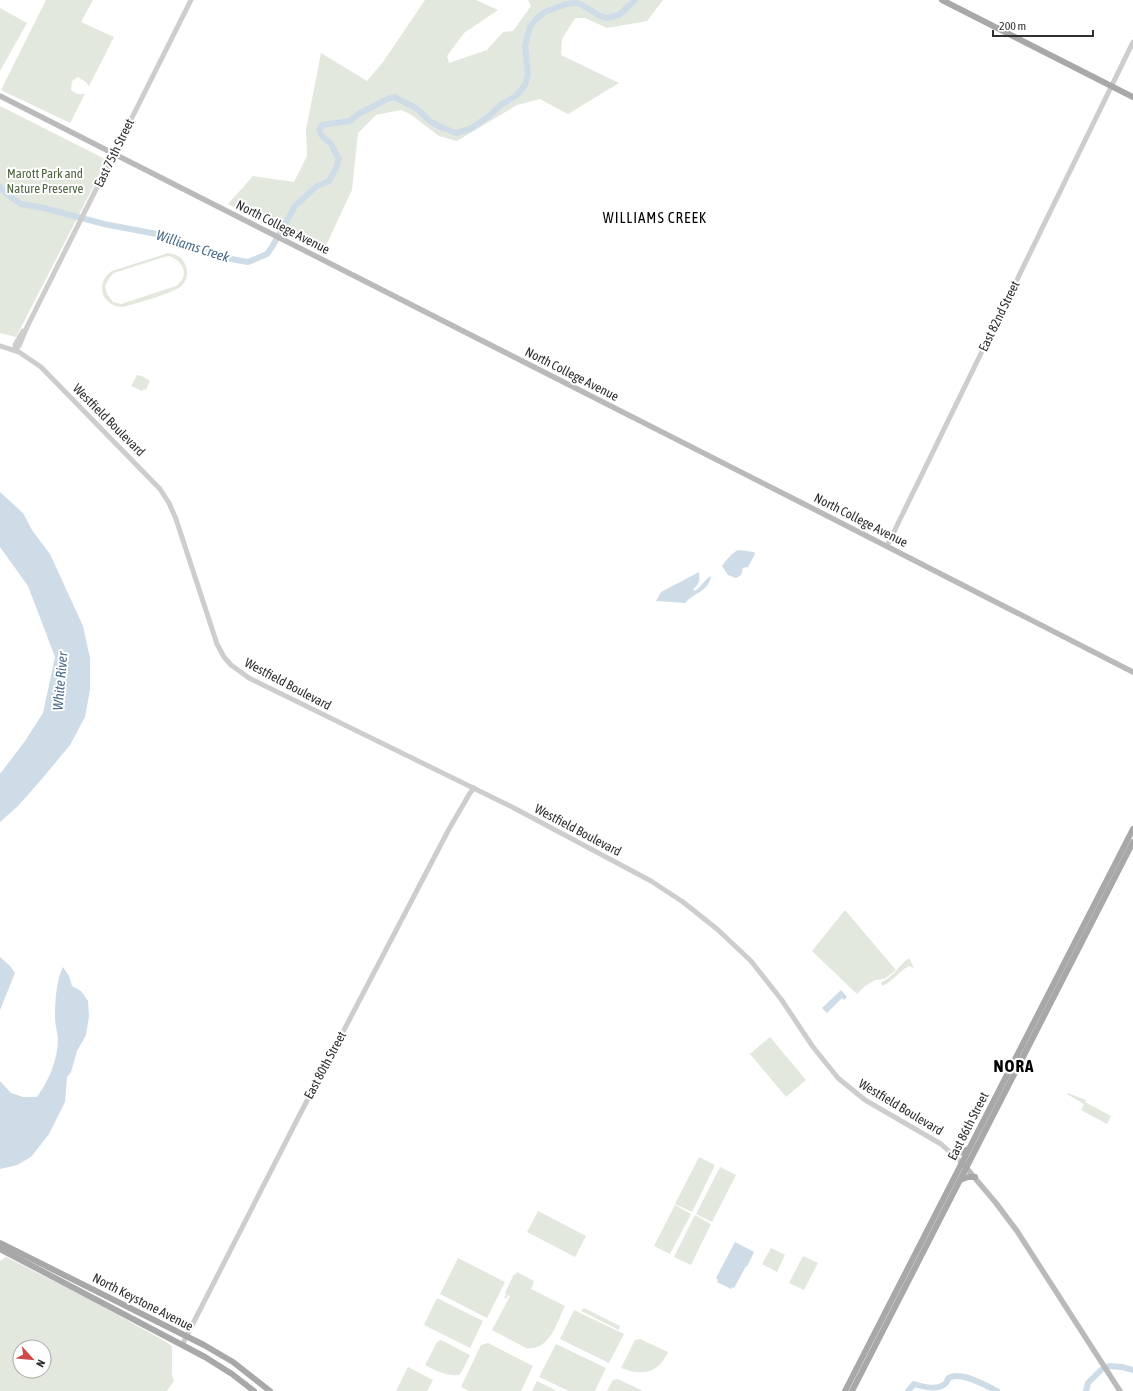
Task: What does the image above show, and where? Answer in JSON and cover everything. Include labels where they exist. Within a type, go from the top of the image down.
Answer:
[{"type":"main road","points":[[942,0],[1133,97]]},
{"type":"main road","name":"North College Avenue","points":[[0,96],[1133,672]]},
{"type":"main road","name":"East 86th Street","points":[[852,1391],[960,1180],[970,1148],[1133,829]]},
{"type":"main road","name":"East 86th Street","points":[[845,1391],[1133,842]]},
{"type":"main road","points":[[951,1153],[957,1154],[970,1148]]},
{"type":"main road","name":"Westfield Boulevard","points":[[964,1165],[1017,1231],[1120,1391]]},
{"type":"main road","points":[[960,1180],[968,1177],[975,1178]]},
{"type":"main road","name":"North Keystone Avenue","points":[[0,1243],[227,1358],[270,1391]]},
{"type":"main road","name":"North Keystone Avenue","points":[[0,1249],[182,1345],[221,1367],[254,1391]]},
{"type":"street","name":"East 75th Street","points":[[16,349],[19,346],[70,240],[191,0]]},
{"type":"street","name":"East 82nd Street","points":[[887,546],[1133,42]]},
{"type":"street","name":"Westfield Boulevard","points":[[0,346],[16,349],[45,371],[142,469],[162,492],[171,505],[217,644],[232,666],[249,678],[509,806],[651,881],[694,910],[736,946],[765,978],[781,999],[819,1056],[838,1078],[865,1100],[941,1144],[964,1165]]},
{"type":"street","name":"East 80th Street","points":[[182,1345],[449,829],[474,788]]},
{"type":"green space","points":[[46,0],[93,0],[81,22],[114,37],[89,86],[78,77],[72,81],[71,90],[77,94],[85,94],[70,123],[1,90]]},
{"type":"green space","points":[[425,0],[476,0],[498,10],[464,33],[447,56],[449,63],[487,50],[503,32],[513,31],[531,6],[528,0],[663,0],[647,21],[607,28],[585,18],[575,18],[562,39],[561,55],[619,83],[568,114],[540,99],[517,105],[457,141],[439,136],[410,114],[401,110],[376,115],[358,133],[352,190],[323,252],[228,204],[253,176],[294,182],[307,156],[306,130],[321,53],[367,81],[383,62]]},
{"type":"green space","points":[[0,8],[27,23],[0,71]]},
{"type":"green space","name":"Marott Park and Nature Preserve","points":[[0,106],[107,160],[16,337],[0,333]]},
{"type":"green space","points":[[168,253],[176,255],[182,259],[187,273],[186,280],[180,287],[153,298],[123,307],[110,303],[103,294],[103,282],[106,276],[112,271]],"holes":[[[169,256],[174,258],[181,265],[184,273],[183,278],[176,286],[121,304],[113,302],[107,294],[105,286],[114,273],[164,257]]]},
{"type":"green space","points":[[137,375],[150,381],[146,390],[144,389],[142,391],[131,386]]},
{"type":"green space","points":[[845,910],[896,970],[884,979],[875,980],[864,987],[857,994],[812,951]]},
{"type":"green space","points":[[909,958],[914,968],[909,966],[882,986],[881,982],[893,974]]},
{"type":"green space","points":[[770,1037],[806,1080],[786,1097],[750,1054]]},
{"type":"green space","points":[[1068,1093],[1086,1100],[1085,1102],[1111,1116],[1107,1124],[1081,1110],[1084,1104],[1067,1094]]},
{"type":"green space","points":[[699,1157],[715,1165],[692,1212],[675,1204]]},
{"type":"green space","points":[[720,1167],[736,1175],[712,1222],[696,1214]]},
{"type":"green space","points":[[675,1205],[691,1214],[670,1254],[654,1246]]},
{"type":"green space","points":[[538,1211],[586,1236],[575,1257],[527,1232]]},
{"type":"green space","points":[[695,1215],[711,1224],[691,1265],[674,1257]]},
{"type":"green space","points":[[771,1248],[785,1255],[777,1272],[762,1264]]},
{"type":"green space","points":[[803,1256],[818,1263],[804,1290],[789,1283]]},
{"type":"green space","points":[[6,1257],[89,1299],[168,1343],[172,1347],[172,1375],[174,1381],[167,1391],[0,1391],[0,1261]]},
{"type":"green space","points":[[458,1258],[505,1282],[487,1318],[440,1294]]},
{"type":"green space","points":[[517,1272],[534,1281],[531,1289],[565,1306],[547,1341],[534,1348],[526,1348],[492,1330],[510,1296],[508,1295],[506,1299],[504,1298],[514,1274],[515,1275]]},
{"type":"green space","points":[[437,1298],[483,1321],[470,1348],[424,1325]]},
{"type":"green space","points":[[584,1308],[620,1326],[619,1330],[581,1311]]},
{"type":"green space","points":[[574,1310],[624,1334],[609,1363],[560,1339]]},
{"type":"green space","points":[[640,1339],[668,1352],[664,1359],[654,1369],[649,1371],[636,1372],[621,1368],[635,1340]]},
{"type":"green space","points":[[441,1340],[470,1355],[459,1375],[446,1374],[425,1365],[437,1342]]},
{"type":"green space","points":[[488,1343],[533,1366],[521,1391],[469,1391],[461,1387],[481,1345]]},
{"type":"green space","points":[[556,1344],[606,1368],[595,1391],[569,1391],[539,1377]]},
{"type":"green space","points":[[408,1367],[433,1380],[427,1391],[396,1391]]},
{"type":"green space","points":[[618,1379],[643,1391],[607,1391],[613,1380]]},
{"type":"green space","points":[[537,1381],[557,1391],[532,1391]]},
{"type":"water","name":"White River","points":[[0,492],[23,513],[32,530],[50,554],[83,626],[90,658],[90,690],[85,717],[70,745],[17,807],[0,822],[0,774],[25,741],[43,713],[55,657],[28,586],[0,547]]},
{"type":"water","points":[[738,550],[754,552],[755,554],[748,567],[743,568],[741,575],[736,578],[728,575],[722,566],[729,557]]},
{"type":"water","points":[[699,572],[699,582],[693,589],[695,591],[711,576],[710,581],[704,588],[685,603],[656,601],[661,592]]},
{"type":"water","points":[[0,957],[15,973],[0,1010]]},
{"type":"water","points":[[63,967],[69,976],[72,986],[81,991],[88,1001],[89,1016],[86,1035],[77,1051],[71,1072],[67,1077],[65,1102],[49,1134],[31,1157],[17,1165],[0,1169],[0,1081],[11,1093],[23,1097],[37,1097],[45,1084],[52,1070],[56,1056],[58,1037],[55,1024],[57,985]]},
{"type":"water","points":[[841,990],[847,997],[844,1000],[842,998],[827,1013],[822,1008]]},
{"type":"water","points":[[735,1242],[754,1252],[734,1288],[732,1287],[731,1289],[717,1282],[718,1280],[716,1278]]},
{"type":"waterway","name":"Williams Creek","points":[[0,187],[21,204],[44,208],[104,224],[162,235],[220,257],[248,262],[267,254],[295,206],[317,186],[329,181],[339,159],[331,144],[322,136],[319,130],[322,125],[350,121],[358,114],[394,97],[416,108],[431,122],[443,128],[456,133],[470,129],[489,116],[502,104],[516,96],[525,85],[528,75],[525,46],[530,27],[536,19],[545,12],[566,4],[576,3],[600,16],[607,18],[619,15],[635,0]]},
{"type":"waterway","points":[[1109,1366],[1133,1370]]},
{"type":"waterway","points":[[1086,1391],[1088,1383],[1101,1370]]},
{"type":"waterway","points":[[908,1391],[914,1384],[931,1388],[939,1387],[946,1383],[949,1378],[956,1376],[962,1376],[975,1380],[997,1391]]},
{"type":"district","name":"WILLIAMS CREEK","points":[[655,217]]},
{"type":"district","name":"NORA","points":[[1014,1066]]}]
